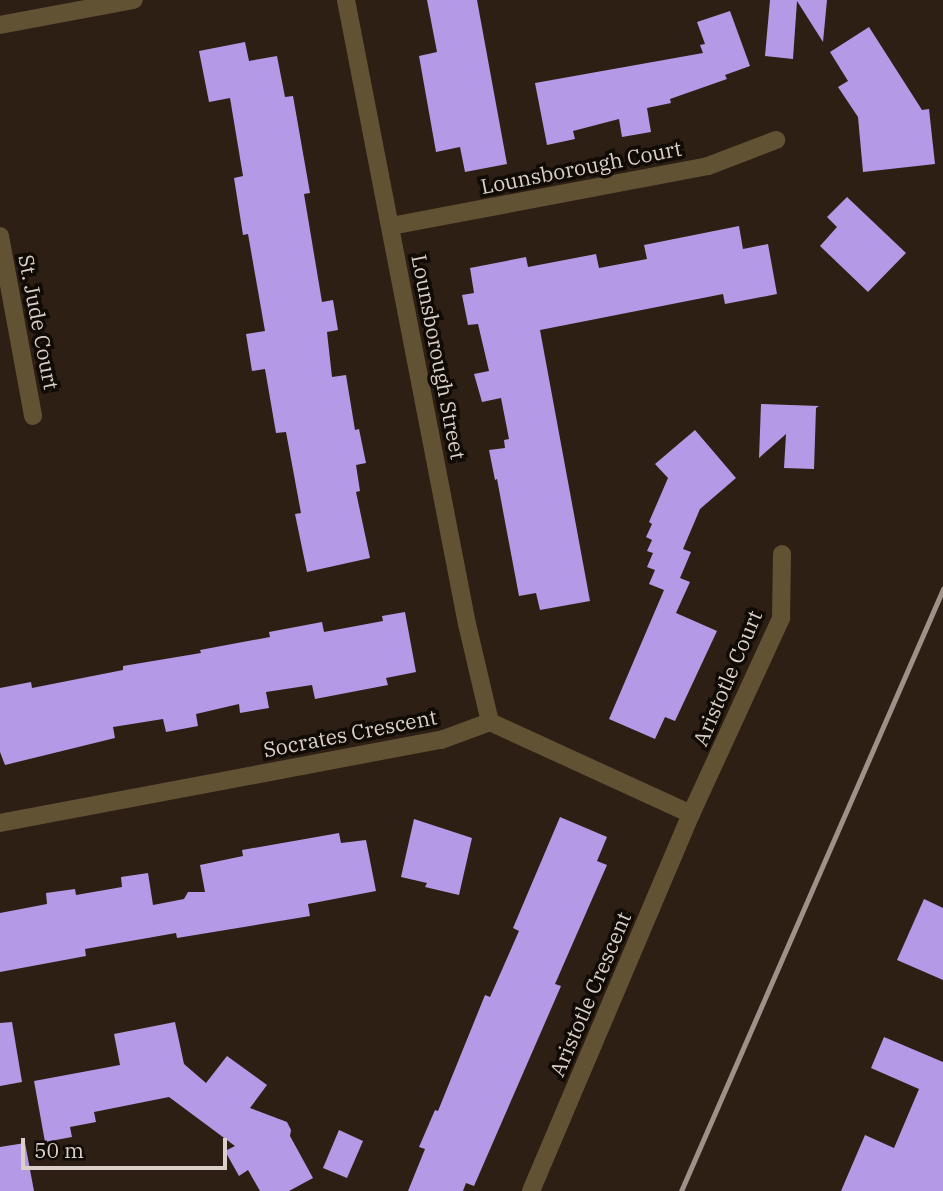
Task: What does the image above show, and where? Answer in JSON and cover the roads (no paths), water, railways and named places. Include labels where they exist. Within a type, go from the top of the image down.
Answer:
[{"type":"street","points":[[0,25],[134,0]]},
{"type":"street","name":"Lounsborough Street","points":[[346,0],[467,624],[490,722]]},
{"type":"street","name":"Lounsborough Court","points":[[391,226],[708,166],[776,140]]},
{"type":"street","name":"St. Jude Court","points":[[0,236],[33,416]]},
{"type":"street","name":"Aristotle Court","points":[[691,814],[780,618],[782,554]]},
{"type":"street","points":[[490,722],[691,814]]},
{"type":"street","name":"Socrates Crescent","points":[[0,822],[441,740],[490,722]]},
{"type":"street","name":"Aristotle Crescent","points":[[531,1191],[691,814]]},
{"type":"railway","points":[[681,1191],[943,589]]}]
